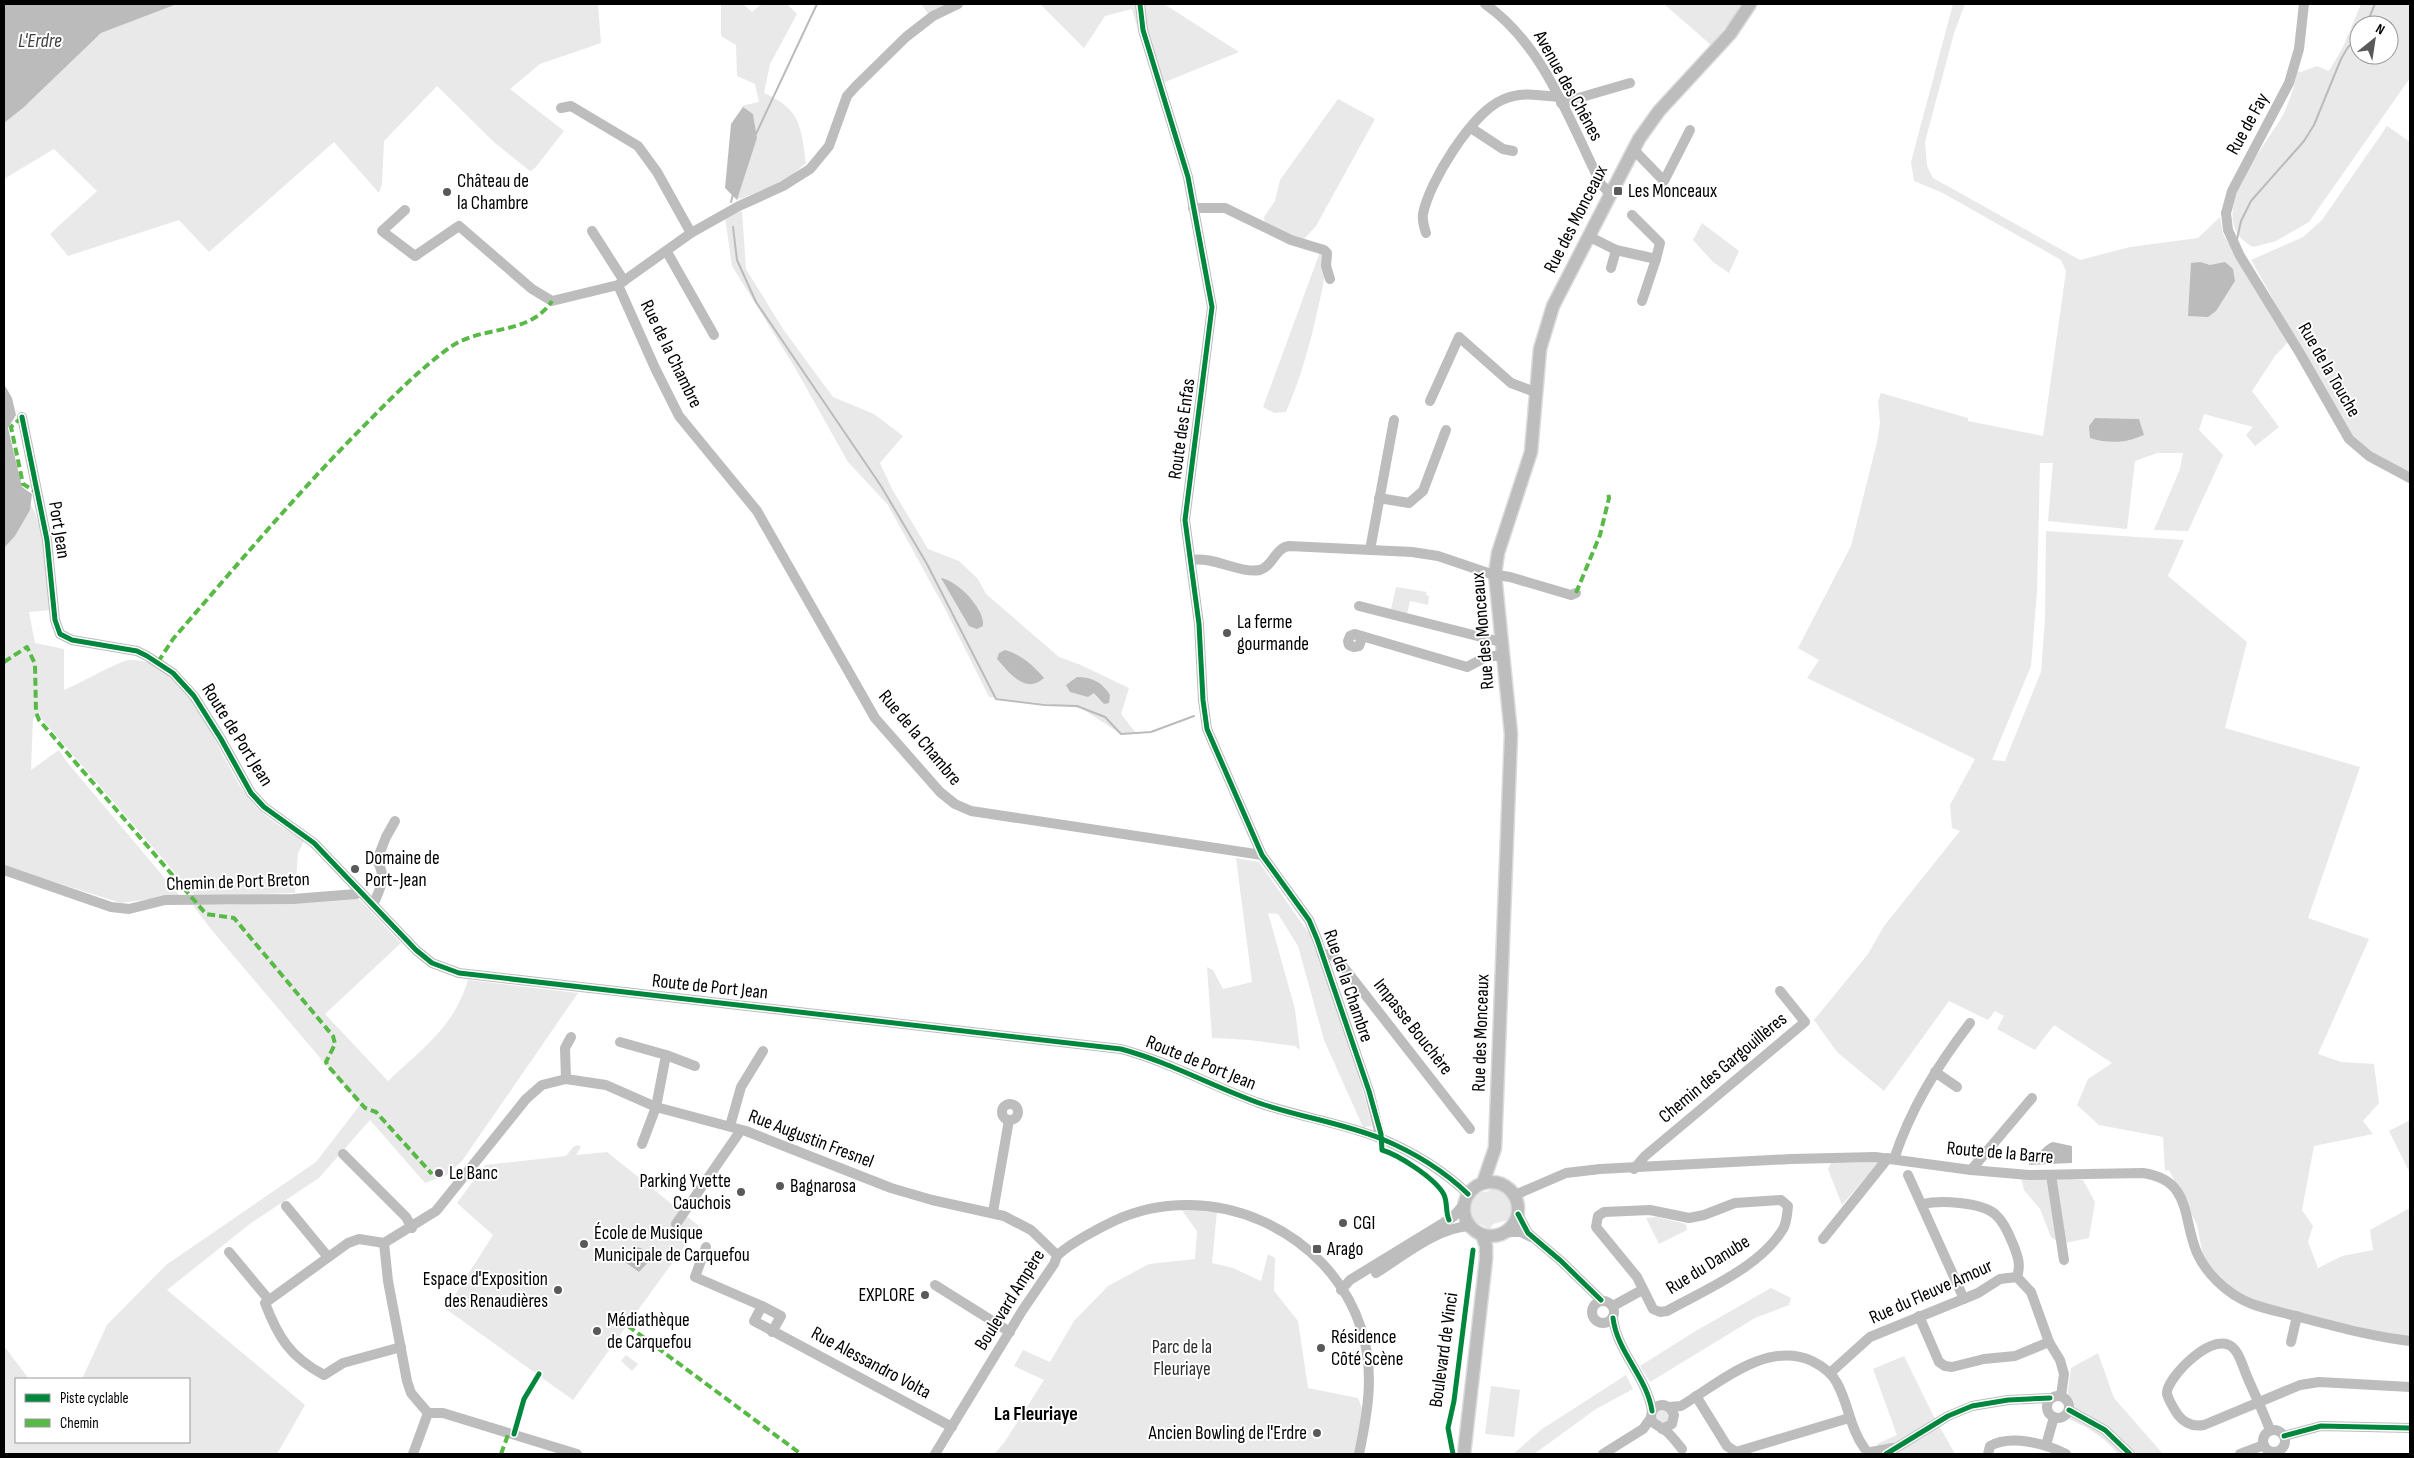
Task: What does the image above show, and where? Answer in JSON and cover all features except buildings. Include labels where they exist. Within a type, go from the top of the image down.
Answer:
[{"type":"main road","name":"Rue des Monceaux","points":[[1505,1186],[1499,1170],[1495,1148],[1511,734],[1494,574],[1498,553],[1531,452],[1534,436],[1535,392],[1540,349],[1547,322],[1588,236],[1636,144],[1659,111],[1730,34],[1750,4]]},
{"type":"main road","name":"Rue des Monceaux","points":[[1483,1183],[1495,1148]]},
{"type":"main road","points":[[1494,1182],[1505,1186],[1515,1196],[1518,1214],[1513,1225],[1501,1234],[1482,1234],[1470,1226],[1464,1214],[1466,1199],[1483,1183],[1494,1182]]},
{"type":"main road","name":"Boulevard de Vinci","points":[[1464,1454],[1486,1258],[1486,1246],[1482,1234]]},
{"type":"main road","name":"Boulevard de Vinci","points":[[1486,1258],[1489,1246],[1501,1234]]},
{"type":"street","name":"Rue de la Chambre","points":[[958,4],[933,16],[906,37],[847,96],[829,146],[810,169],[783,186],[739,206],[691,233],[621,283],[655,368],[679,416],[757,511],[875,718],[940,792],[955,804],[971,811],[1262,855],[1309,920],[1368,1092],[1381,1139]]},
{"type":"street","name":"Route des Enfas","points":[[1140,4],[1143,30],[1185,168],[1210,289],[1212,315],[1185,520],[1199,624],[1202,700],[1207,729],[1262,855]]},
{"type":"street","name":"Avenue des Chênes","points":[[1485,4],[1517,31],[1536,57],[1560,100],[1601,184],[1610,194]]},
{"type":"street","name":"Rue de Fay","points":[[2240,256],[2226,222],[2228,199],[2289,83],[2299,49],[2304,4]]},
{"type":"street","points":[[1426,233],[1424,213],[1435,183],[1447,160],[1489,108],[1504,99],[1529,94],[1560,100],[1630,83]]},
{"type":"street","points":[[561,108],[571,106],[638,146],[656,172],[691,233]]},
{"type":"street","points":[[1471,128],[1503,149],[1512,150]]},
{"type":"street","points":[[1636,144],[1664,181],[1690,130]]},
{"type":"street","points":[[1193,208],[1225,208],[1291,240],[1324,250],[1327,253],[1326,266],[1330,279]]},
{"type":"street","points":[[405,210],[382,231],[415,256],[459,226],[532,289],[552,301],[621,283],[592,230]]},
{"type":"street","points":[[1632,215],[1660,243],[1642,301]]},
{"type":"street","points":[[1588,236],[1616,250],[1656,259]]},
{"type":"street","points":[[1611,268],[1616,250]]},
{"type":"street","points":[[666,252],[714,335]]},
{"type":"street","name":"Rue de la Touche","points":[[2240,256],[2301,355],[2349,439],[2369,456],[2410,478]]},
{"type":"street","points":[[1430,400],[1459,337],[1511,383],[1535,392]]},
{"type":"street","name":"Port Jean","points":[[22,417],[47,540],[56,628],[65,638],[72,640]]},
{"type":"street","points":[[1370,550],[1394,420]]},
{"type":"street","points":[[1380,498],[1409,503],[1422,491],[1446,430]]},
{"type":"street","points":[[1191,560],[1208,560],[1257,570],[1266,567],[1285,546],[1370,550],[1438,556],[1571,596],[1576,593]]},
{"type":"street","points":[[1359,606],[1502,649]]},
{"type":"street","points":[[1359,636],[1468,667],[1502,649]]},
{"type":"street","name":"Route de Port Jean","points":[[72,640],[137,651],[158,662],[173,674],[194,696],[251,793],[264,807],[314,843],[432,963],[459,973],[1121,1049],[1151,1057],[1259,1103],[1381,1139],[1416,1156],[1447,1177],[1466,1199]]},
{"type":"street","points":[[373,905],[382,885],[384,872],[377,860],[395,821]]},
{"type":"street","name":"Chemin de Port Breton","points":[[4,870],[111,907],[130,909],[165,900],[293,899],[356,894],[360,891]]},
{"type":"street","name":"Impasse Bouchère","points":[[1322,954],[1332,955],[1342,964],[1470,1129]]},
{"type":"street","name":"Chemin des Gargouillères","points":[[1634,1169],[1645,1156],[1805,1022],[1780,991]]},
{"type":"street","points":[[1824,1239],[1891,1158],[1913,1108],[1935,1072],[1970,1023]]},
{"type":"street","points":[[566,1079],[565,1048],[571,1037]]},
{"type":"street","points":[[620,1042],[696,1066]]},
{"type":"street","points":[[730,1126],[741,1087],[764,1051]]},
{"type":"street","points":[[642,1144],[656,1107],[666,1055]]},
{"type":"street","points":[[1935,1072],[1957,1087]]},
{"type":"street","name":"Rue Augustin Fresnel","points":[[412,1228],[436,1211],[526,1099],[542,1085],[566,1079],[606,1085],[656,1107],[730,1126],[891,1188],[932,1200],[993,1212],[1013,1219],[1031,1230],[1057,1255]]},
{"type":"street","points":[[1970,1170],[2032,1098]]},
{"type":"street","points":[[993,1212],[1009,1120]]},
{"type":"street","points":[[676,1224],[741,1130]]},
{"type":"street","points":[[343,1154],[406,1217],[412,1228],[384,1243],[359,1239],[348,1243],[264,1303],[276,1333],[291,1352],[324,1375],[343,1364],[401,1347]]},
{"type":"street","name":"Route de la Barre","points":[[1515,1196],[1566,1173],[1600,1169],[1634,1169],[1791,1159],[1891,1158],[1970,1170],[2051,1175],[2157,1175],[2168,1181],[2178,1192],[2197,1254],[2217,1281],[2236,1296],[2253,1304],[2297,1316],[2410,1342]]},
{"type":"street","points":[[1908,1175],[1923,1204],[1964,1299]]},
{"type":"street","points":[[2051,1175],[2064,1260]]},
{"type":"street","points":[[1342,1290],[1350,1280],[1453,1217],[1466,1199]]},
{"type":"street","name":"Rue du Danube","points":[[1781,1200],[1786,1202],[1788,1206],[1783,1230],[1758,1259],[1667,1311],[1660,1312],[1653,1309],[1642,1290],[1637,1277],[1596,1227],[1598,1216],[1604,1212],[1650,1210],[1689,1218],[1704,1215],[1735,1203],[1781,1200]]},
{"type":"street","points":[[1923,1204],[1937,1201],[1980,1207],[1996,1215],[2005,1226],[2020,1262],[2017,1278]]},
{"type":"street","name":"Boulevard Ampère","points":[[935,1454],[1054,1264],[1057,1255],[1102,1227],[1145,1210],[1192,1204],[1213,1206],[1257,1218],[1288,1234],[1315,1256],[1342,1290],[1360,1326],[1369,1370],[1370,1395],[1359,1454]]},
{"type":"street","points":[[286,1206],[328,1257]]},
{"type":"street","points":[[1518,1214],[1524,1227],[1534,1239]]},
{"type":"street","points":[[1342,1290],[1355,1286],[1441,1233],[1458,1227],[1470,1226]]},
{"type":"street","points":[[1501,1234],[1521,1232],[1534,1239],[1561,1261],[1586,1286],[1597,1304]]},
{"type":"street","points":[[384,1243],[388,1281],[411,1393],[428,1412],[443,1413],[577,1454]]},
{"type":"street","points":[[706,1247],[695,1277],[781,1316],[772,1332]]},
{"type":"street","points":[[229,1252],[269,1300]]},
{"type":"street","name":"Rue du Fleuve Amour","points":[[1830,1373],[1870,1337],[1978,1293],[2000,1279],[2017,1278],[2032,1292],[2049,1342],[2064,1374],[2061,1396]]},
{"type":"street","points":[[935,1285],[1010,1332]]},
{"type":"street","name":"Rue du Danube","points":[[1613,1306],[1642,1290]]},
{"type":"street","points":[[1597,1304],[1608,1302],[1613,1306],[1613,1318],[1618,1338],[1644,1388],[1684,1452]]},
{"type":"street","points":[[1597,1304],[1592,1317],[1618,1338]]},
{"type":"street","name":"Rue Alessandro Volta","points":[[762,1306],[754,1321],[952,1427]]},
{"type":"street","points":[[1919,1316],[1938,1362],[1945,1366],[1952,1367],[1984,1359],[2015,1356],[2049,1342]]},
{"type":"street","points":[[2290,1342],[2297,1316]]},
{"type":"street","points":[[1603,1324],[1613,1318]]},
{"type":"street","points":[[2270,1430],[2258,1402],[2234,1348],[2225,1343],[2217,1342],[2208,1345],[2173,1377],[2168,1385],[2167,1394],[2180,1417],[2190,1425],[2196,1426],[2258,1402],[2300,1385],[2319,1382],[2410,1387]]},
{"type":"street","points":[[1603,1454],[1748,1365],[1772,1357],[1793,1356],[1806,1358],[1830,1373],[1841,1392],[1857,1439],[1864,1452],[1890,1451],[1948,1416],[1972,1406],[1995,1401],[2024,1399],[2048,1403],[2061,1396],[2067,1400],[2069,1410],[2065,1416],[2054,1417],[2048,1413],[2048,1403]]},
{"type":"street","points":[[1696,1396],[1727,1446],[1736,1452],[1849,1418]]},
{"type":"street","points":[[2069,1410],[2105,1430],[2130,1454]]},
{"type":"street","points":[[413,1454],[428,1412]]},
{"type":"street","points":[[2046,1445],[2054,1417]]},
{"type":"street","points":[[2284,1436],[2321,1426],[2410,1428]]},
{"type":"street","points":[[2270,1430],[2277,1430],[2284,1436],[2285,1445],[2279,1453],[2270,1451],[2264,1445],[2264,1436],[2270,1430]]},
{"type":"street","points":[[1988,1454],[1990,1446],[1996,1443],[2022,1442],[2046,1445],[2066,1454]]},
{"type":"street","points":[[2240,1454],[2264,1445]]},
{"type":"green space","points":[[177,4],[598,4],[601,43],[540,64],[510,89],[564,131],[535,168],[530,171],[495,143],[437,86],[384,141],[382,184],[379,193],[334,142],[209,252],[179,220],[68,256],[50,234],[97,191],[54,149],[4,179],[4,123],[23,108],[101,33]]},
{"type":"green space","points":[[721,4],[743,4],[752,12],[762,4],[787,4],[797,14],[770,64],[764,93],[785,106],[797,120],[803,139],[806,163],[784,182],[737,200],[757,138],[753,114],[741,106],[759,102],[755,84],[737,76],[736,45],[721,36]]},
{"type":"green space","points":[[921,4],[949,4],[929,15]]},
{"type":"green space","points":[[1040,4],[1164,4],[1239,52],[1165,82],[1153,79],[1132,9],[1105,16],[1084,48]]},
{"type":"green space","points":[[1664,4],[1744,4],[1711,45]]},
{"type":"green space","points":[[1953,4],[1965,4],[1954,33],[1925,142],[1927,166],[1933,178],[2080,260],[2130,247],[2198,238],[2220,217],[2223,234],[2288,342],[2275,356],[2252,391],[2279,427],[2255,446],[2246,435],[2253,427],[2204,414],[2199,430],[2223,455],[2188,531],[2154,530],[2180,469],[2183,453],[2157,453],[2135,461],[2127,529],[2048,521],[2053,463],[2040,463],[2037,592],[2031,666],[1992,760],[2005,761],[2041,672],[2045,619],[2046,531],[2184,540],[2168,576],[2247,642],[2225,728],[2360,767],[2308,918],[2369,939],[2318,1054],[2341,1062],[2374,1064],[2379,1103],[2363,1121],[2373,1134],[2314,1146],[2302,1210],[2313,1226],[2308,1242],[2318,1268],[2342,1256],[2373,1250],[2370,1230],[2410,1208],[2410,1337],[2344,1324],[2267,1305],[2240,1294],[2221,1280],[2203,1256],[2197,1225],[2169,1170],[2165,1171],[2163,1137],[2099,1125],[2077,1105],[2088,1079],[2112,1063],[2054,1025],[2035,1050],[1997,1029],[2004,1016],[1995,1011],[1988,1020],[1949,1001],[1884,1091],[1837,1052],[1814,1020],[1868,954],[1884,926],[1960,831],[1952,828],[1950,805],[1975,759],[1807,678],[1819,660],[1798,648],[1851,546],[1877,442],[1880,423],[1878,401],[1881,393],[1968,418],[1968,421],[2043,436],[2066,271],[2061,260],[1943,193],[1914,181],[1911,162]],"holes":[[[2095,418],[2139,419],[2144,435]]]},
{"type":"green space","points":[[2361,4],[2410,4],[2410,78],[2309,222],[2276,241],[2253,247],[2238,235],[2233,219],[2234,202],[2241,183],[2283,115],[2292,94],[2297,71],[2301,72],[2317,66],[2329,71],[2349,33],[2349,65],[2399,65],[2399,15],[2356,15]]},
{"type":"green space","points":[[1338,99],[1375,119],[1316,226],[1304,239],[1287,235],[1265,224],[1264,217],[1275,201],[1280,180]]},
{"type":"green space","points":[[2387,126],[2410,142],[2410,474],[2373,454],[2355,440],[2337,413],[2251,260],[2303,237],[2322,220]]},
{"type":"green space","points":[[742,211],[746,269],[783,329],[833,397],[874,414],[903,436],[880,463],[892,489],[928,549],[959,561],[978,579],[986,594],[1059,657],[1081,665],[1129,688],[1121,714],[1136,733],[1121,734],[1081,708],[989,697],[945,609],[888,505],[848,462],[794,366],[732,266],[725,217]]},
{"type":"green space","points":[[1702,223],[1739,251],[1729,273],[1713,262],[1693,240]]},
{"type":"green space","points":[[1320,252],[1328,260],[1306,356],[1286,412],[1274,413],[1263,407]]},
{"type":"green space","points":[[31,505],[37,517],[44,543],[50,610],[29,612],[35,643],[64,649],[64,690],[116,664],[129,660],[151,664],[170,675],[187,692],[250,800],[269,818],[304,841],[298,853],[295,893],[195,896],[40,717],[40,712],[33,719],[31,770],[59,750],[179,895],[121,903],[4,866],[4,548],[15,536]]},
{"type":"green space","points":[[1396,587],[1427,592],[1426,595],[1429,596],[1428,605],[1410,601],[1407,614],[1391,609]]},
{"type":"green space","points":[[1236,858],[1259,862],[1310,935],[1355,1060],[1372,1126],[1363,1127],[1324,1040],[1298,946],[1278,914],[1268,913],[1295,1009],[1300,1050],[1295,1046],[1249,1040],[1212,1038],[1207,967],[1213,970],[1223,989],[1252,982]]},
{"type":"green space","points":[[358,898],[401,943],[325,1014],[388,1081],[425,1047],[446,1024],[455,1011],[468,980],[578,993],[462,1161],[447,1175],[425,1183],[370,1120],[319,1178],[251,1223],[167,1290],[305,1405],[277,1454],[4,1454],[4,1346],[28,1378],[15,1378],[15,1443],[190,1443],[190,1378],[82,1378],[107,1325],[166,1265],[316,1162],[360,1105],[210,928],[192,904],[229,905]]},
{"type":"green space","points":[[2410,1120],[2410,1173],[2389,1131]]},
{"type":"green space","points":[[578,1145],[581,1147],[576,1155],[607,1152],[699,1226],[573,1400],[446,1309],[493,1235],[457,1203],[485,1165],[566,1156],[573,1147]]},
{"type":"green space","points":[[1879,1162],[1842,1205],[1828,1169],[1831,1163]]},
{"type":"green space","points":[[2020,1174],[2083,1180],[2095,1202],[2089,1238],[2061,1244],[2051,1237],[2040,1209],[2024,1190]]},
{"type":"green space","points":[[1492,1187],[1506,1195],[1511,1204],[1511,1209],[1508,1220],[1493,1224],[1490,1229],[1475,1222],[1470,1208],[1477,1193],[1489,1191]]},
{"type":"green space","name":"Parc de la Fleuriaye","points":[[1181,1209],[1217,1211],[1212,1263],[1233,1268],[1261,1281],[1268,1254],[1275,1258],[1274,1291],[1298,1321],[1308,1388],[1358,1398],[1364,1413],[1358,1454],[994,1454],[1004,1443],[1044,1380],[1014,1366],[1023,1350],[1050,1362],[1074,1321],[1108,1286],[1149,1264],[1195,1259],[1197,1231]]},
{"type":"green space","points":[[1657,1217],[1686,1224],[1687,1230],[1659,1244],[1646,1218]]},
{"type":"green space","points":[[1771,1288],[1791,1298],[1789,1305],[1755,1318],[1650,1382],[1640,1366],[1694,1332]]},
{"type":"green space","points":[[2098,1353],[2114,1398],[2163,1454],[2118,1454],[2096,1434],[2069,1419],[2068,1390],[2071,1368]]},
{"type":"green space","points":[[626,1355],[638,1364],[632,1371],[621,1361]]},
{"type":"green space","points":[[1904,1356],[1933,1415],[1955,1454],[1881,1454],[1877,1444],[1897,1435],[1873,1369]]},
{"type":"green space","points":[[1626,1375],[1633,1389],[1596,1409],[1534,1454],[1513,1454],[1542,1429]]},
{"type":"green space","points":[[1491,1386],[1520,1390],[1514,1437],[1485,1434]]},
{"type":"green space","points":[[1662,1410],[1667,1412],[1669,1417],[1667,1422],[1662,1424],[1657,1422],[1655,1417],[1657,1412]]},
{"type":"water","name":"L'Erdre","points":[[4,4],[177,4],[101,33],[23,108],[4,123]]},
{"type":"water","points":[[743,107],[753,114],[757,138],[737,200],[725,188],[731,124]]},
{"type":"water","points":[[2200,262],[2210,265],[2225,262],[2233,269],[2235,281],[2216,311],[2208,317],[2188,316],[2191,263]]},
{"type":"water","points":[[4,384],[12,398],[16,415],[8,428],[22,487],[32,494],[30,510],[15,536],[4,548]]},
{"type":"water","points":[[2095,418],[2139,419],[2144,435],[2117,442],[2090,438],[2089,426]]},
{"type":"water","points":[[941,578],[955,584],[969,597],[980,612],[983,626],[977,629],[969,626]]},
{"type":"water","points":[[1005,650],[1016,654],[1026,661],[1044,678],[1037,683],[1030,684],[1018,680],[997,659],[999,653]]},
{"type":"water","points":[[1077,677],[1092,679],[1104,687],[1110,695],[1109,703],[1104,704],[1094,693],[1088,697],[1070,692],[1066,685]]},
{"type":"water","points":[[2053,1142],[2072,1146],[2072,1163],[2029,1165],[2031,1155],[2038,1153]]},
{"type":"water","points":[[635,1247],[641,1248],[653,1257],[639,1272],[625,1262],[633,1255]]},
{"type":"waterway","points":[[756,134],[817,4]]},
{"type":"waterway","points":[[2370,15],[2375,4]]},
{"type":"waterway","points":[[2237,239],[2241,221],[2251,201],[2304,141],[2314,125],[2341,59],[2349,46]]},
{"type":"waterway","points":[[731,202],[733,194]]},
{"type":"waterway","points":[[733,227],[737,260],[756,302],[881,486],[927,564],[996,699],[1045,705],[1077,706],[1105,717],[1121,734],[1151,732],[1194,716]]},
{"type":"marked path","points":[[158,662],[173,639],[326,465],[435,358],[462,341],[530,320],[542,312],[552,301]]},
{"type":"marked path","points":[[22,417],[11,427],[23,484],[38,493]]},
{"type":"marked path","points":[[1576,593],[1600,535],[1609,498],[1608,493]]},
{"type":"marked path","points":[[4,662],[27,647],[35,664],[36,712],[39,720],[206,914],[234,918],[333,1036],[335,1044],[326,1062],[328,1066],[365,1108],[376,1112],[432,1174]]},
{"type":"marked path","points":[[628,1326],[801,1454]]},
{"type":"marked path","points":[[501,1454],[509,1432]]},
{"type":"cycle path","points":[[1140,4],[1143,30],[1188,177],[1212,307],[1185,520],[1199,624],[1203,700],[1207,729],[1262,855],[1309,920],[1317,939],[1369,1091],[1381,1134],[1382,1150],[1416,1168],[1438,1187],[1445,1196],[1449,1220]]},
{"type":"cycle path","points":[[22,417],[47,540],[55,620],[60,634],[72,640],[137,651],[173,673],[194,696],[251,793],[264,807],[314,843],[416,950],[432,963],[459,973],[1121,1049],[1173,1067],[1259,1103],[1367,1133],[1382,1139],[1428,1163],[1468,1194]]},
{"type":"cycle path","points":[[1518,1214],[1528,1233],[1561,1261],[1601,1300]]},
{"type":"cycle path","points":[[1453,1454],[1448,1428],[1454,1401],[1473,1250]]},
{"type":"cycle path","points":[[1613,1318],[1620,1342],[1644,1387],[1652,1411]]},
{"type":"cycle path","points":[[514,1434],[524,1399],[539,1374]]},
{"type":"cycle path","points":[[1886,1454],[1948,1416],[1972,1406],[2008,1400],[2050,1398]]},
{"type":"cycle path","points":[[2069,1410],[2105,1430],[2130,1454]]},
{"type":"cycle path","points":[[2284,1436],[2321,1426],[2410,1428]]},
{"type":"place","name":"Les Monceaux","points":[[1618,191]]},
{"type":"place","name":"Château de la Chambre","points":[[447,192]]},
{"type":"place","name":"La ferme gourmande","points":[[1227,633]]},
{"type":"place","name":"Domaine de Port-Jean","points":[[355,869]]},
{"type":"place","name":"Le Banc","points":[[439,1173]]},
{"type":"place","name":"Bagnarosa","points":[[780,1186]]},
{"type":"place","name":"Parking Yvette Cauchois","points":[[741,1192]]},
{"type":"place","name":"CGI","points":[[1343,1223]]},
{"type":"place","name":"École de Musique Municipale de Carquefou","points":[[584,1244]]},
{"type":"place","name":"Arago","points":[[1317,1249]]},
{"type":"place","name":"Espace d'Exposition des Renaudières","points":[[558,1290]]},
{"type":"place","name":"EXPLORE","points":[[925,1295]]},
{"type":"place","name":"Médiathèque de Carquefou","points":[[597,1331]]},
{"type":"place","name":"Résidence Côté Scène","points":[[1321,1348]]},
{"type":"place","name":"Ancien Bowling de l'Erdre","points":[[1317,1433]]},
{"type":"district","name":"La Fleuriaye","points":[[1036,1414]]}]
